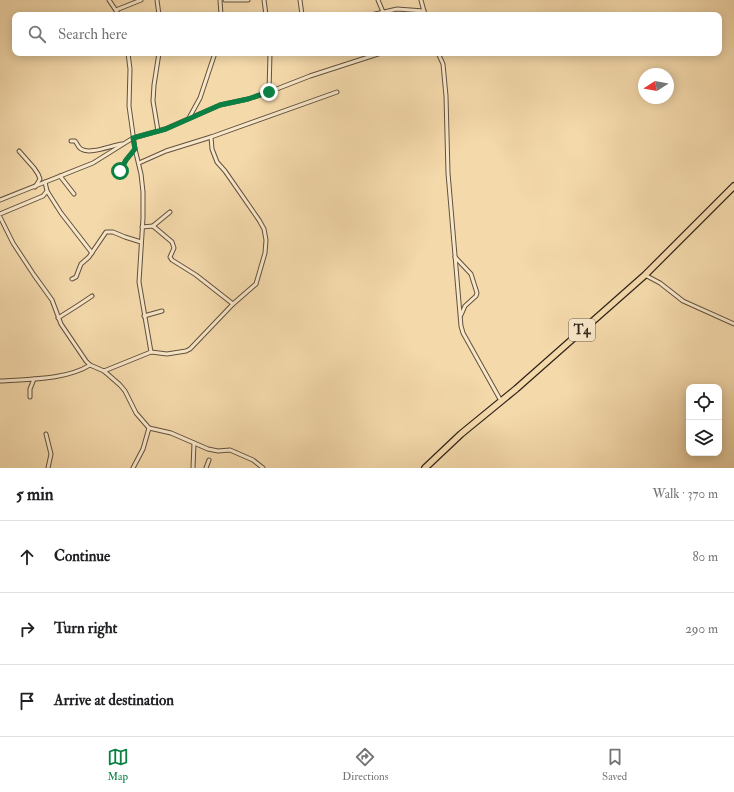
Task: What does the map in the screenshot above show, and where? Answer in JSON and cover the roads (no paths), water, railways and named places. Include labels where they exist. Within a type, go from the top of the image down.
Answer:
[{"type":"highway","name":"T4","points":[[425,468],[461,434],[522,384],[646,275],[734,186]]},
{"type":"street","points":[[108,0],[116,10],[141,0]]},
{"type":"street","points":[[157,0],[159,12]]},
{"type":"street","points":[[220,0],[221,12]]},
{"type":"street","points":[[221,8],[225,0],[248,0]]},
{"type":"street","points":[[260,0],[265,1],[266,12]]},
{"type":"street","points":[[300,0],[302,12]]},
{"type":"street","points":[[378,0],[383,12],[406,9],[424,11],[421,0]]},
{"type":"street","points":[[128,56],[130,69],[128,92],[129,106],[142,187],[140,282],[144,316],[151,352]]},
{"type":"street","points":[[158,131],[153,101],[159,56]]},
{"type":"street","points":[[189,118],[200,98],[214,56]]},
{"type":"street","points":[[269,92],[270,56]]},
{"type":"street","points":[[0,200],[93,163],[133,138],[158,131],[220,105],[248,99],[310,76],[372,56]]},
{"type":"street","points":[[439,56],[443,64],[446,96],[448,174],[460,317],[463,333],[501,401]]},
{"type":"street","points":[[139,163],[166,151],[211,137],[337,92]]},
{"type":"street","points":[[104,371],[151,352],[167,354],[186,351],[215,324],[233,304],[256,284],[265,253],[266,240],[264,229],[225,171],[217,162],[212,149],[211,137]]},
{"type":"street","points":[[71,141],[75,141],[79,148],[87,150],[103,149],[124,143]]},
{"type":"street","points":[[120,171],[126,160],[135,149]]},
{"type":"street","points":[[19,151],[38,174],[40,179],[35,187]]},
{"type":"street","points":[[60,176],[74,194]]},
{"type":"street","points":[[45,182],[47,190],[61,213],[92,253]]},
{"type":"street","points":[[47,190],[40,199],[0,216],[13,243],[52,300],[58,318],[70,339],[90,365],[104,371],[120,385],[125,391],[136,413],[149,428],[171,433],[214,450],[230,450],[249,458],[263,468]]},
{"type":"street","points":[[142,227],[153,226],[170,212]]},
{"type":"street","points":[[153,226],[172,242],[174,248],[170,257],[172,260],[196,274],[233,304]]},
{"type":"street","points":[[72,279],[76,277],[81,264],[92,253],[103,234],[109,231],[125,238],[141,242]]},
{"type":"street","points":[[87,247],[95,248]]},
{"type":"street","points":[[454,256],[471,274],[477,293],[465,306],[460,317]]},
{"type":"street","points":[[646,275],[660,283],[683,301],[734,324]]},
{"type":"street","points":[[58,318],[92,296]]},
{"type":"street","points":[[144,316],[162,311]]},
{"type":"street","points":[[0,381],[49,378],[79,371],[90,365]]},
{"type":"street","points":[[30,397],[30,389],[34,379]]},
{"type":"street","points":[[133,468],[142,449],[149,428]]},
{"type":"street","points":[[46,434],[50,454],[48,468]]},
{"type":"street","points":[[194,443],[194,468]]},
{"type":"street","points":[[206,468],[209,460]]}]
